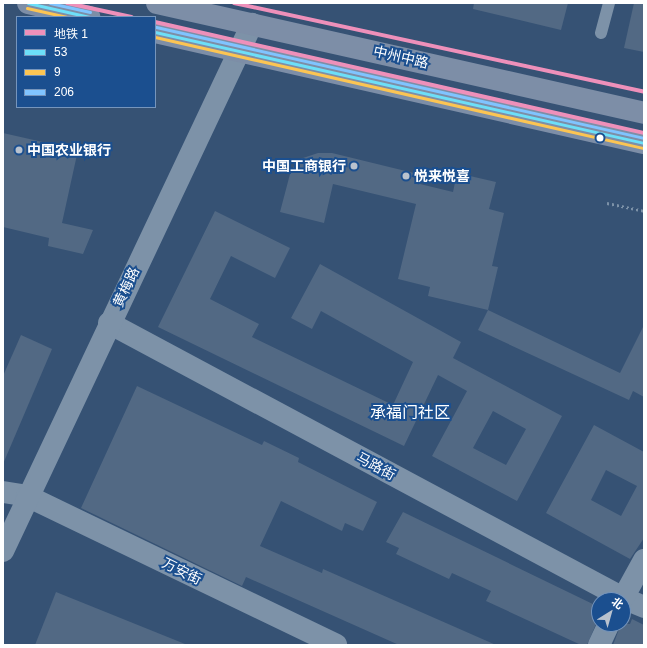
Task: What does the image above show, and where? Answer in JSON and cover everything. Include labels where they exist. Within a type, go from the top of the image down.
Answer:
[{"type":"main road","points":[[28,3],[85,16]]},
{"type":"main road","name":"中州中路","points":[[157,3],[644,113]]},
{"type":"main road","points":[[156,32],[644,143]]},
{"type":"street","name":"黄梅路","points":[[3,551],[27,496],[109,322],[252,24]]},
{"type":"street","name":"马路街","points":[[109,322],[609,592]]},
{"type":"street","name":"万安街","points":[[3,492],[27,496],[336,645]]},
{"type":"street","points":[[626,592],[644,560]]},
{"type":"street","name":"马路街","points":[[631,602],[644,607]]},
{"type":"street","points":[[599,645],[605,632]]},
{"type":"lane","points":[[601,32],[609,3]]},
{"type":"path","points":[[607,203],[644,211]]},
{"type":"building","points":[[474,3],[568,3],[561,30],[473,9]]},
{"type":"building","points":[[634,3],[644,3],[644,52],[624,48]]},
{"type":"building","points":[[3,133],[78,150],[62,223],[93,230],[83,254],[48,246],[49,238],[3,227]]},
{"type":"building","points":[[318,153],[332,153],[422,175],[420,184],[453,192],[457,173],[496,182],[489,209],[504,213],[492,266],[498,267],[488,310],[428,296],[430,287],[398,279],[416,204],[333,184],[324,223],[280,212],[290,174],[297,160]]},
{"type":"building","points":[[215,211],[290,248],[275,278],[231,256],[210,299],[259,324],[252,337],[393,405],[413,362],[321,311],[312,329],[291,318],[320,264],[461,342],[453,358],[562,416],[517,501],[432,456],[467,391],[438,375],[404,446],[158,327]],"holes":[[[493,411],[526,429],[506,465],[473,448]]]},
{"type":"building","points":[[488,310],[620,373],[644,325],[644,397],[633,391],[629,400],[478,330]]},
{"type":"building","points":[[21,335],[52,349],[3,464],[3,376]]},
{"type":"building","points":[[137,386],[262,445],[264,441],[299,458],[298,462],[377,502],[363,531],[345,523],[342,531],[281,501],[260,546],[322,573],[323,569],[496,645],[399,645],[246,577],[242,586],[81,508]]},
{"type":"building","points":[[594,425],[644,452],[644,538],[630,559],[546,513]],"holes":[[[606,470],[637,486],[621,516],[591,500]]]},
{"type":"building","points":[[403,512],[591,603],[591,632],[593,632],[587,645],[581,645],[486,601],[491,591],[452,573],[449,579],[396,554],[399,548],[386,542]]},
{"type":"building","points":[[56,592],[185,644],[35,645]]},
{"type":"building","points":[[632,619],[644,625],[644,645],[613,645],[618,632],[631,632]]},
{"type":"metro line","name":"1","points":[[67,3],[126,16]]},
{"type":"metro line","name":"1","points":[[234,3],[644,92]]},
{"type":"metro line","name":"1","points":[[156,22],[644,133]]},
{"type":"transit line","name":"53","points":[[28,3],[85,16]]},
{"type":"transit line","name":"206","points":[[50,3],[90,12]]},
{"type":"transit line","name":"9","points":[[27,8],[63,16]]},
{"type":"transit line","name":"206","points":[[156,27],[644,138]]},
{"type":"transit line","name":"53","points":[[156,32],[644,143]]},
{"type":"transit line","name":"9","points":[[156,37],[643,148]]},
{"type":"place","name":"中国农业银行","points":[[19,150]]},
{"type":"place","name":"中国工商银行","points":[[354,166]]},
{"type":"place","name":"悦来悦喜","points":[[406,176]]},
{"type":"district","name":"承福门社区","points":[[410,413]]}]
